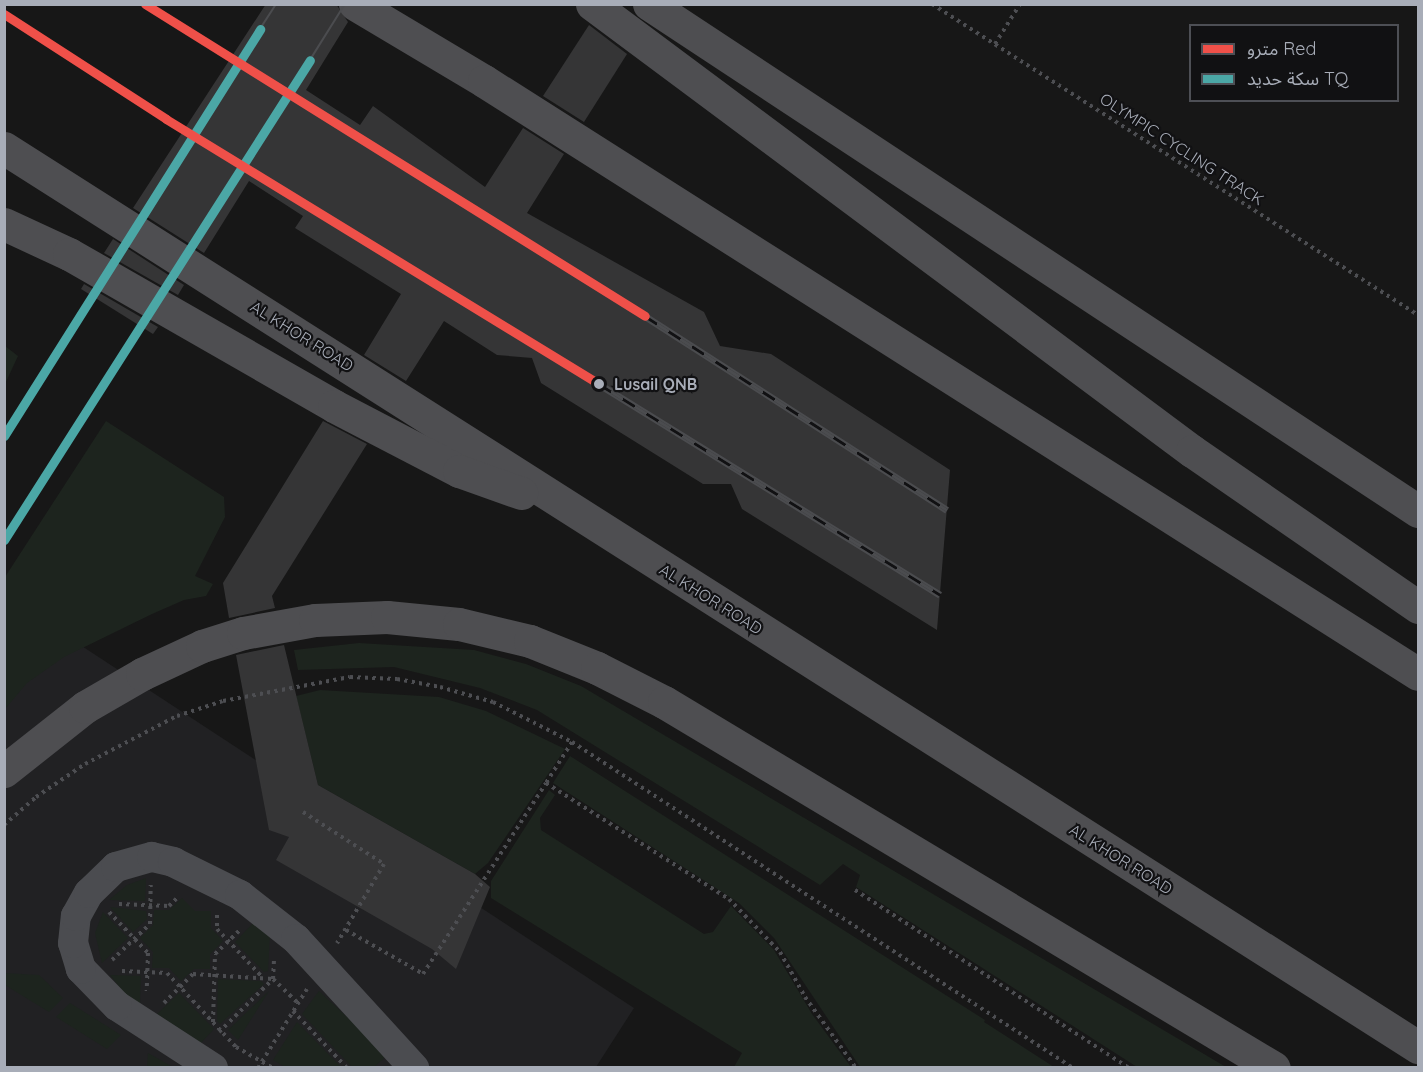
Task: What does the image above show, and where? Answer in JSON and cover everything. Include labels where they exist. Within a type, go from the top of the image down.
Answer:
[{"type":"highway","points":[[355,4],[484,81],[1419,674]]},
{"type":"highway","points":[[591,4],[1192,451],[1419,607]]},
{"type":"highway","points":[[649,4],[1419,510]]},
{"type":"highway","name":"AL KHOR ROAD","points":[[4,148],[568,509],[1419,1047]]},
{"type":"highway","points":[[4,224],[69,254],[334,406],[459,471],[568,509]]},
{"type":"highway","points":[[4,771],[85,707],[142,674],[213,642],[315,620],[387,617],[459,624],[530,641],[597,668],[663,702],[1274,1068]]},
{"type":"street","points":[[206,1063],[150,1016],[117,1006],[102,978],[81,969],[73,943],[76,916],[95,898],[116,867],[152,857],[190,868],[219,883],[268,916],[321,965],[414,1068]]},
{"type":"path","name":"OLYMPIC CYCLING TRACK","points":[[932,4],[1419,315]]},
{"type":"path","points":[[995,44],[1020,4]]},
{"type":"path","points":[[4,825],[36,797],[86,764],[168,721],[223,701],[311,682],[350,677],[397,679],[440,687],[493,702],[572,742],[1072,1068]]},
{"type":"path","points":[[346,930],[423,974],[572,742]]},
{"type":"path","points":[[546,783],[729,899],[780,952],[805,997],[856,1068]]},
{"type":"path","points":[[303,812],[384,864],[360,908]]},
{"type":"path","points":[[152,857],[150,924],[106,965],[102,978],[167,973],[236,1047],[273,1068]]},
{"type":"path","points":[[95,898],[169,906],[183,893],[190,868]]},
{"type":"path","points":[[219,883],[217,929],[262,977]]},
{"type":"path","points":[[855,890],[1129,1068]]},
{"type":"path","points":[[95,898],[148,953],[146,1005],[150,1016],[193,974],[273,979],[298,1003]]},
{"type":"path","points":[[213,1023],[215,954],[228,941],[268,916],[273,979]]},
{"type":"path","points":[[206,1063],[220,1030],[273,979]]},
{"type":"path","points":[[293,1011],[347,1068]]},
{"type":"shaded area","points":[[5,346],[18,356],[5,384]]},
{"type":"shaded area","points":[[106,421],[224,497],[225,517],[195,576],[213,584],[206,596],[184,600],[64,657],[27,683],[5,709],[5,577]]},
{"type":"shaded area","points":[[4,595],[634,1008],[596,1067],[5,1067]]},
{"type":"shaded area","points":[[359,643],[474,650],[526,664],[581,686],[1226,1067],[1137,1067],[856,887],[860,875],[843,864],[820,885],[537,710],[480,688],[394,667],[298,670],[294,650]]},
{"type":"shaded area","points":[[320,690],[439,697],[486,711],[565,749],[488,863],[475,874],[318,785],[296,696]]},
{"type":"shaded area","points":[[570,756],[985,1020],[984,1022],[1054,1067],[860,1067],[774,938],[739,903],[553,783]]},
{"type":"shaded area","points":[[549,790],[555,795],[540,818],[541,830],[704,934],[713,932],[731,906],[774,950],[812,1014],[851,1067],[734,1067],[742,1053],[491,898],[491,881]]},
{"type":"shaded area","points":[[146,878],[145,901],[109,900],[127,885]]},
{"type":"shaded area","points":[[182,898],[195,911],[211,911],[211,928],[223,941],[210,954],[210,969],[194,969],[181,981],[169,968],[152,968],[153,952],[140,938],[153,925],[154,910],[169,910]]},
{"type":"shaded area","points":[[110,907],[146,911],[147,919],[133,932]]},
{"type":"shaded area","points":[[103,912],[128,938],[102,963],[95,933]]},
{"type":"shaded area","points":[[256,920],[270,932],[268,971],[264,972],[235,942]]},
{"type":"shaded area","points":[[4,973],[39,975],[63,998],[49,1012],[5,985]]},
{"type":"shaded area","points":[[110,975],[141,976],[140,1004],[125,994]]},
{"type":"shaded area","points":[[218,979],[261,981],[264,984],[220,1024],[217,1021]]},
{"type":"shaded area","points":[[269,991],[238,1040],[228,1030]]},
{"type":"shaded area","points":[[319,991],[388,1055],[374,1067],[352,1067],[302,1014]]},
{"type":"shaded area","points":[[179,993],[214,1029],[201,1043],[157,1014]]},
{"type":"shaded area","points":[[70,1003],[121,1035],[107,1049],[56,1017]]},
{"type":"shaded area","points":[[297,1022],[341,1067],[285,1067],[273,1060]]},
{"type":"shaded area","points":[[148,1053],[173,1067],[147,1067]]},
{"type":"building","points":[[266,4],[336,4],[348,22],[306,90],[360,125],[373,106],[485,187],[523,128],[564,154],[527,213],[704,312],[720,346],[771,354],[950,470],[937,630],[742,509],[731,484],[703,484],[541,383],[532,358],[497,355],[444,321],[406,381],[364,355],[401,294],[295,228],[303,216],[249,181],[204,253],[133,208]]},
{"type":"building","points":[[589,25],[627,54],[584,122],[543,96]]},
{"type":"building","points":[[113,239],[184,285],[178,295],[104,253]]},
{"type":"building","points":[[84,284],[158,327],[153,334],[81,289]]},
{"type":"building","points":[[323,421],[367,444],[272,596],[275,608],[229,618],[223,583]]},
{"type":"building","points":[[284,645],[318,785],[475,874],[490,887],[456,969],[432,949],[276,860],[289,837],[269,830],[236,655]]},
{"type":"tram line","points":[[260,29],[276,4]]},
{"type":"tram line","points":[[310,60],[345,4]]},
{"type":"railway","points":[[645,316],[947,510]]},
{"type":"railway","points":[[599,384],[940,595]]},
{"type":"metro line","name":"Red","points":[[145,4],[645,316]]},
{"type":"metro line","name":"Red","points":[[4,14],[166,119],[599,384]]},
{"type":"rail line","name":"TQ","points":[[4,436],[260,29]]},
{"type":"rail line","name":"TQ","points":[[4,540],[310,60]]},
{"type":"place","name":"Lusail QNB","points":[[599,384]]}]
